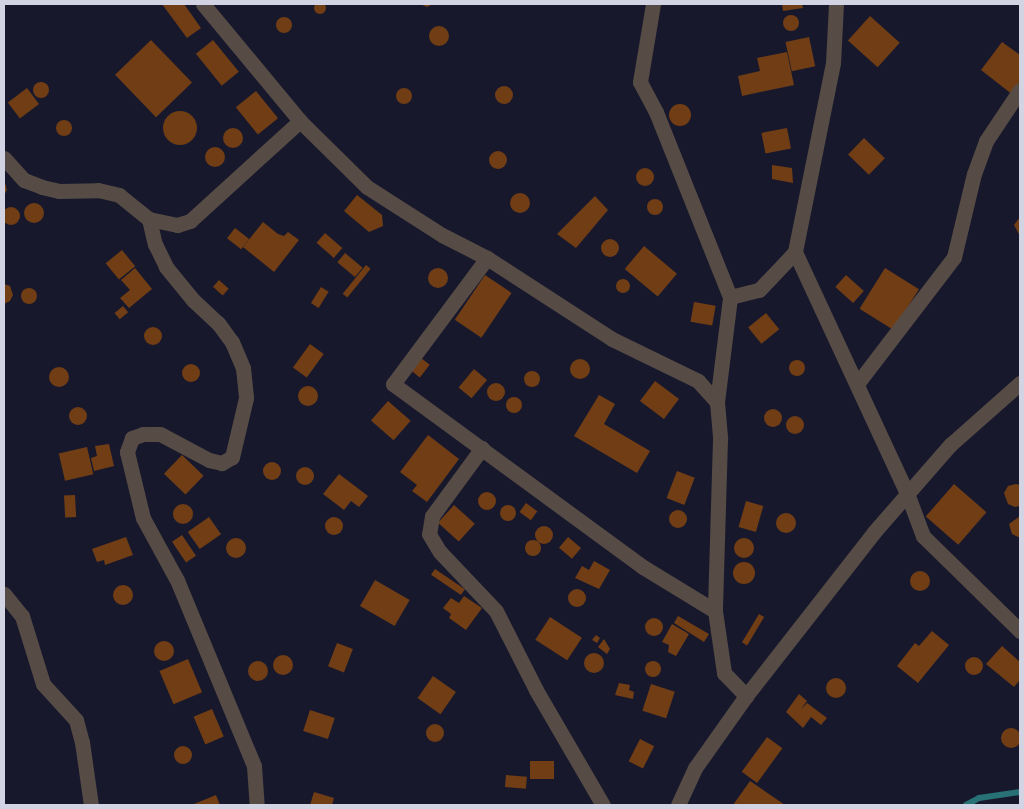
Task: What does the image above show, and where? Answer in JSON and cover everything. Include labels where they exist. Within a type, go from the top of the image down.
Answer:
[{"type":"street","points":[[203,4],[300,121],[367,187],[442,235],[486,258],[612,339],[698,381],[717,402]]},
{"type":"street","points":[[653,4],[640,82],[656,112],[730,297],[717,402],[720,439],[714,611],[724,673],[746,696]]},
{"type":"street","points":[[730,297],[760,290],[795,252],[832,63],[836,4]]},
{"type":"street","points":[[857,384],[954,257],[974,174],[986,141],[1020,90]]},
{"type":"street","points":[[4,158],[24,180],[58,191],[98,190],[119,195],[149,219],[177,225],[190,221],[300,121]]},
{"type":"street","points":[[149,219],[155,244],[166,267],[223,330],[232,342],[243,368],[246,398],[232,458],[222,463],[209,460],[160,434],[143,434],[132,438],[127,452],[143,518],[177,580],[254,766],[257,805]]},
{"type":"street","points":[[795,252],[907,493],[923,536],[1020,631]]},
{"type":"street","points":[[486,258],[393,384],[643,567],[714,611]]},
{"type":"street","points":[[678,805],[694,768],[746,696],[907,493],[950,445],[1020,383]]},
{"type":"street","points":[[482,448],[432,516],[429,534],[440,552],[496,611],[536,690],[603,805]]},
{"type":"street","points":[[4,594],[22,616],[42,684],[76,720],[82,742],[91,805]]},
{"type":"building","points":[[322,2],[325,3],[325,13],[318,14],[315,13],[314,6],[315,3]]},
{"type":"building","points":[[162,4],[184,4],[201,28],[187,38]]},
{"type":"building","points":[[420,4],[433,4],[427,7]]},
{"type":"building","points":[[782,4],[802,4],[803,8],[783,11]]},
{"type":"building","points":[[788,15],[794,15],[799,20],[797,29],[788,31],[783,26],[783,20]]},
{"type":"building","points":[[870,16],[900,43],[878,67],[848,41]]},
{"type":"building","points":[[284,17],[290,19],[292,25],[290,31],[284,33],[278,31],[276,25],[278,19]]},
{"type":"building","points":[[439,26],[446,29],[449,36],[446,43],[439,46],[432,43],[429,36],[432,29]]},
{"type":"building","points":[[809,37],[815,66],[792,71],[786,42]]},
{"type":"building","points":[[151,40],[192,82],[156,117],[115,75]]},
{"type":"building","points":[[213,40],[239,72],[222,86],[196,54]]},
{"type":"building","points":[[1002,42],[1020,55],[1020,85],[1013,95],[981,70]]},
{"type":"building","points":[[787,52],[794,85],[742,96],[738,76],[760,71],[757,58]]},
{"type":"building","points":[[41,82],[49,90],[41,98],[33,90]]},
{"type":"building","points":[[504,86],[512,91],[513,95],[508,103],[504,104],[496,99],[495,95],[500,87]]},
{"type":"building","points":[[27,88],[39,104],[20,118],[8,102]]},
{"type":"building","points":[[404,88],[410,90],[412,96],[410,102],[404,104],[398,102],[396,96],[398,90]]},
{"type":"building","points":[[256,91],[278,118],[258,135],[236,107]]},
{"type":"building","points":[[680,104],[688,107],[691,115],[688,123],[680,126],[672,123],[669,115],[672,107]]},
{"type":"building","points":[[180,111],[187,112],[192,116],[196,121],[196,135],[192,140],[187,144],[180,145],[173,144],[168,140],[164,135],[163,128],[164,121],[168,116],[173,112]]},
{"type":"building","points":[[64,120],[72,128],[64,136],[56,128]]},
{"type":"building","points":[[233,128],[240,131],[243,138],[240,145],[233,148],[226,145],[223,138],[226,131]]},
{"type":"building","points":[[787,128],[791,149],[765,154],[761,133]]},
{"type":"building","points":[[864,138],[885,158],[869,175],[848,155]]},
{"type":"building","points":[[215,147],[222,150],[225,157],[222,164],[215,167],[208,164],[205,157],[208,150]]},
{"type":"building","points":[[498,151],[504,154],[507,160],[504,166],[498,169],[492,166],[489,160],[492,154]]},
{"type":"building","points":[[772,165],[792,168],[793,183],[772,179]]},
{"type":"building","points":[[641,168],[649,168],[654,173],[652,184],[641,186],[636,181],[636,173]]},
{"type":"building","points":[[4,179],[7,190],[4,195]]},
{"type":"building","points":[[520,193],[527,196],[530,203],[527,210],[520,213],[513,210],[510,203],[513,196]]},
{"type":"building","points":[[357,195],[382,215],[383,226],[369,232],[344,211]]},
{"type":"building","points":[[595,196],[608,210],[576,248],[557,234]]},
{"type":"building","points":[[652,199],[658,199],[663,204],[661,213],[652,215],[647,210],[647,204]]},
{"type":"building","points":[[34,203],[41,206],[44,213],[41,220],[34,223],[27,220],[24,213],[27,206]]},
{"type":"building","points":[[7,207],[15,207],[20,212],[18,223],[7,225],[2,220],[2,212]]},
{"type":"building","points":[[1020,217],[1020,236],[1014,225]]},
{"type":"building","points":[[263,222],[278,234],[284,236],[288,232],[299,240],[274,272],[243,247]]},
{"type":"building","points":[[235,228],[249,239],[241,249],[227,238]]},
{"type":"building","points":[[325,233],[342,248],[334,258],[316,243]]},
{"type":"building","points":[[610,239],[616,242],[619,248],[616,254],[610,257],[604,254],[601,248],[604,242]]},
{"type":"building","points":[[644,246],[677,274],[658,297],[625,269]]},
{"type":"building","points":[[122,250],[135,266],[119,280],[106,263]]},
{"type":"building","points":[[345,253],[363,268],[355,277],[337,262]]},
{"type":"building","points":[[366,265],[371,269],[347,298],[343,294]]},
{"type":"building","points":[[135,268],[152,289],[129,308],[120,298],[130,290],[121,280]]},
{"type":"building","points":[[438,268],[445,271],[448,278],[445,285],[438,288],[431,285],[428,278],[431,271]]},
{"type":"building","points":[[885,268],[919,289],[893,330],[860,309]]},
{"type":"building","points":[[485,275],[512,293],[481,338],[455,320]]},
{"type":"building","points":[[846,275],[864,291],[853,303],[835,287]]},
{"type":"building","points":[[623,279],[628,281],[630,286],[628,291],[623,293],[618,291],[616,286],[618,281]]},
{"type":"building","points":[[219,280],[229,289],[223,295],[213,287]]},
{"type":"building","points":[[4,284],[10,286],[13,295],[10,301],[4,304]]},
{"type":"building","points":[[321,287],[329,292],[319,308],[311,303]]},
{"type":"building","points":[[26,288],[32,288],[37,293],[35,302],[26,304],[21,299],[21,293]]},
{"type":"building","points":[[694,302],[716,306],[712,326],[691,322]]},
{"type":"building","points":[[123,306],[128,312],[120,319],[115,313]]},
{"type":"building","points":[[766,313],[779,329],[761,344],[748,327]]},
{"type":"building","points":[[153,327],[159,330],[162,336],[159,342],[153,345],[147,342],[144,336],[147,330]]},
{"type":"building","points":[[310,344],[324,354],[307,377],[293,367]]},
{"type":"building","points":[[421,358],[430,365],[420,377],[411,371]]},
{"type":"building","points":[[580,359],[587,362],[590,369],[587,376],[580,379],[573,376],[570,369],[573,362]]},
{"type":"building","points":[[794,360],[800,360],[805,365],[803,374],[794,376],[789,371],[789,365]]},
{"type":"building","points":[[191,364],[199,369],[200,373],[195,381],[191,382],[183,377],[182,373],[187,365]]},
{"type":"building","points":[[59,367],[66,370],[69,377],[66,384],[59,387],[52,384],[49,377],[52,370]]},
{"type":"building","points":[[474,369],[487,380],[472,398],[459,387]]},
{"type":"building","points":[[529,371],[535,371],[540,376],[538,385],[529,387],[524,382],[524,376]]},
{"type":"building","points":[[655,381],[679,399],[664,419],[640,401]]},
{"type":"building","points":[[496,383],[502,386],[505,392],[502,398],[496,401],[490,398],[487,392],[490,386]]},
{"type":"building","points":[[308,386],[315,389],[318,396],[315,403],[308,406],[301,403],[298,396],[301,389]]},
{"type":"building","points":[[599,395],[615,404],[604,424],[650,451],[637,473],[574,436]]},
{"type":"building","points":[[514,397],[520,399],[522,405],[520,411],[514,413],[508,411],[506,405],[508,399]]},
{"type":"building","points":[[388,401],[411,421],[394,440],[371,421]]},
{"type":"building","points":[[74,407],[82,407],[87,412],[85,423],[74,425],[69,420],[69,412]]},
{"type":"building","points":[[773,409],[779,412],[782,418],[779,424],[773,427],[767,424],[764,418],[767,412]]},
{"type":"building","points":[[795,416],[801,419],[804,425],[801,431],[795,434],[789,431],[786,425],[789,419]]},
{"type":"building","points":[[428,435],[459,459],[427,502],[412,491],[417,485],[400,472]]},
{"type":"building","points":[[109,444],[114,466],[94,471],[91,458],[97,456],[95,446]]},
{"type":"building","points":[[87,447],[93,474],[65,481],[59,454]]},
{"type":"building","points":[[182,455],[204,476],[186,495],[164,474]]},
{"type":"building","points":[[268,462],[276,462],[281,467],[279,478],[268,480],[263,475],[263,467]]},
{"type":"building","points":[[305,467],[311,470],[314,476],[311,482],[305,485],[299,482],[296,476],[299,470]]},
{"type":"building","points":[[677,471],[695,478],[684,505],[667,498]]},
{"type":"building","points":[[339,474],[368,496],[359,507],[351,501],[344,510],[323,494]]},
{"type":"building","points":[[954,484],[986,512],[958,545],[926,516]]},
{"type":"building","points":[[1020,485],[1020,506],[1015,507],[1008,504],[1004,493],[1008,486]]},
{"type":"building","points":[[483,492],[491,492],[496,497],[494,508],[483,510],[478,505],[478,497]]},
{"type":"building","points":[[75,495],[76,517],[65,518],[64,496]]},
{"type":"building","points":[[746,501],[763,506],[756,532],[739,527]]},
{"type":"building","points":[[526,503],[537,511],[531,520],[520,512]]},
{"type":"building","points":[[179,504],[187,504],[193,510],[193,518],[187,524],[179,524],[173,518],[173,510]]},
{"type":"building","points":[[454,505],[475,524],[459,542],[438,523]]},
{"type":"building","points":[[505,505],[511,505],[516,510],[514,519],[505,521],[500,516],[500,510]]},
{"type":"building","points":[[678,510],[684,513],[687,519],[684,525],[678,528],[672,525],[669,519],[672,513]]},
{"type":"building","points":[[786,513],[793,516],[796,523],[793,530],[786,533],[779,530],[776,523],[779,516]]},
{"type":"building","points":[[1020,516],[1020,537],[1018,537],[1012,534],[1009,524]]},
{"type":"building","points":[[209,517],[221,534],[200,549],[188,532]]},
{"type":"building","points":[[330,517],[338,517],[343,522],[341,533],[330,535],[325,530],[325,522]]},
{"type":"building","points":[[540,526],[548,526],[553,531],[551,542],[540,544],[535,539],[535,531]]},
{"type":"building","points":[[182,535],[196,556],[186,562],[172,542]]},
{"type":"building","points":[[126,537],[133,555],[105,565],[104,560],[97,562],[92,549]]},
{"type":"building","points":[[568,537],[581,548],[572,559],[559,548]]},
{"type":"building","points":[[236,538],[243,541],[246,548],[243,555],[236,558],[229,555],[226,548],[229,541]]},
{"type":"building","points":[[744,538],[751,541],[754,548],[751,555],[744,558],[737,555],[734,548],[737,541]]},
{"type":"building","points":[[533,540],[541,548],[533,556],[525,548]]},
{"type":"building","points":[[594,561],[610,570],[599,589],[575,578],[582,566],[589,570]]},
{"type":"building","points":[[744,562],[754,569],[755,573],[748,583],[744,584],[734,577],[733,573],[740,563]]},
{"type":"building","points":[[435,569],[465,589],[461,595],[431,575]]},
{"type":"building","points":[[916,571],[924,571],[930,577],[930,585],[924,591],[916,591],[910,585],[910,577]]},
{"type":"building","points":[[375,580],[410,600],[395,626],[360,606]]},
{"type":"building","points":[[123,585],[130,588],[133,595],[130,602],[123,605],[116,602],[113,595],[116,588]]},
{"type":"building","points":[[577,589],[585,594],[586,598],[581,606],[577,607],[569,602],[568,598],[573,590]]},
{"type":"building","points":[[464,596],[482,608],[466,630],[449,618],[451,614],[443,608],[451,598],[459,603]]},
{"type":"building","points":[[759,614],[764,617],[747,645],[742,642]]},
{"type":"building","points":[[678,616],[709,634],[704,642],[674,623]]},
{"type":"building","points":[[550,617],[582,638],[567,660],[535,640]]},
{"type":"building","points":[[650,618],[658,618],[663,623],[661,634],[650,636],[645,631],[645,623]]},
{"type":"building","points":[[672,624],[689,634],[676,656],[668,652],[669,645],[662,642]]},
{"type":"building","points":[[932,631],[949,645],[918,683],[897,666],[915,643],[919,646]]},
{"type":"building","points":[[596,635],[600,638],[597,643],[592,640]]},
{"type":"building","points":[[604,639],[610,649],[607,654],[598,647]]},
{"type":"building","points":[[164,641],[171,644],[174,651],[171,658],[164,661],[157,658],[154,651],[157,644]]},
{"type":"building","points":[[337,643],[353,649],[344,672],[328,666]]},
{"type":"building","points":[[1002,646],[1020,662],[1020,680],[1014,687],[986,664]]},
{"type":"building","points":[[594,653],[601,656],[604,663],[601,670],[594,673],[587,670],[584,663],[587,656]]},
{"type":"building","points":[[283,655],[290,658],[293,665],[290,672],[283,675],[276,672],[273,665],[276,658]]},
{"type":"building","points":[[974,657],[982,662],[983,666],[978,674],[974,675],[966,670],[965,666],[970,658]]},
{"type":"building","points":[[188,659],[202,692],[174,704],[159,671]]},
{"type":"building","points":[[258,661],[265,664],[268,671],[265,678],[258,681],[251,678],[248,671],[251,664]]},
{"type":"building","points":[[653,661],[659,663],[661,669],[659,675],[653,677],[647,675],[645,669],[647,663]]},
{"type":"building","points":[[433,676],[456,692],[440,714],[418,698]]},
{"type":"building","points":[[836,678],[843,681],[846,688],[843,695],[836,698],[829,695],[826,688],[829,681]]},
{"type":"building","points":[[619,683],[630,685],[629,690],[634,692],[633,699],[615,695]]},
{"type":"building","points":[[651,684],[675,692],[666,718],[642,711]]},
{"type":"building","points":[[799,694],[807,701],[801,709],[807,703],[827,718],[821,725],[811,717],[803,728],[786,712]]},
{"type":"building","points":[[212,709],[224,737],[205,744],[194,717]]},
{"type":"building","points":[[310,710],[335,718],[328,739],[303,731]]},
{"type":"building","points":[[435,724],[441,727],[444,733],[441,739],[435,742],[429,739],[426,733],[429,727]]},
{"type":"building","points":[[1011,728],[1018,731],[1021,738],[1018,745],[1011,748],[1004,745],[1001,738],[1004,731]]},
{"type":"building","points":[[767,737],[782,748],[757,783],[742,772]]},
{"type":"building","points":[[640,739],[654,746],[643,769],[629,761]]},
{"type":"building","points":[[179,746],[187,746],[192,751],[190,762],[179,764],[174,759],[174,751]]},
{"type":"building","points":[[530,761],[554,761],[554,779],[530,779]]},
{"type":"building","points":[[506,775],[527,777],[526,789],[505,787]]},
{"type":"building","points":[[750,781],[785,805],[733,805]]},
{"type":"building","points":[[314,792],[334,798],[332,805],[310,805]]},
{"type":"building","points":[[216,795],[220,805],[194,805],[194,804]]},
{"type":"waterway","points":[[966,805],[979,798],[1020,792]]}]
